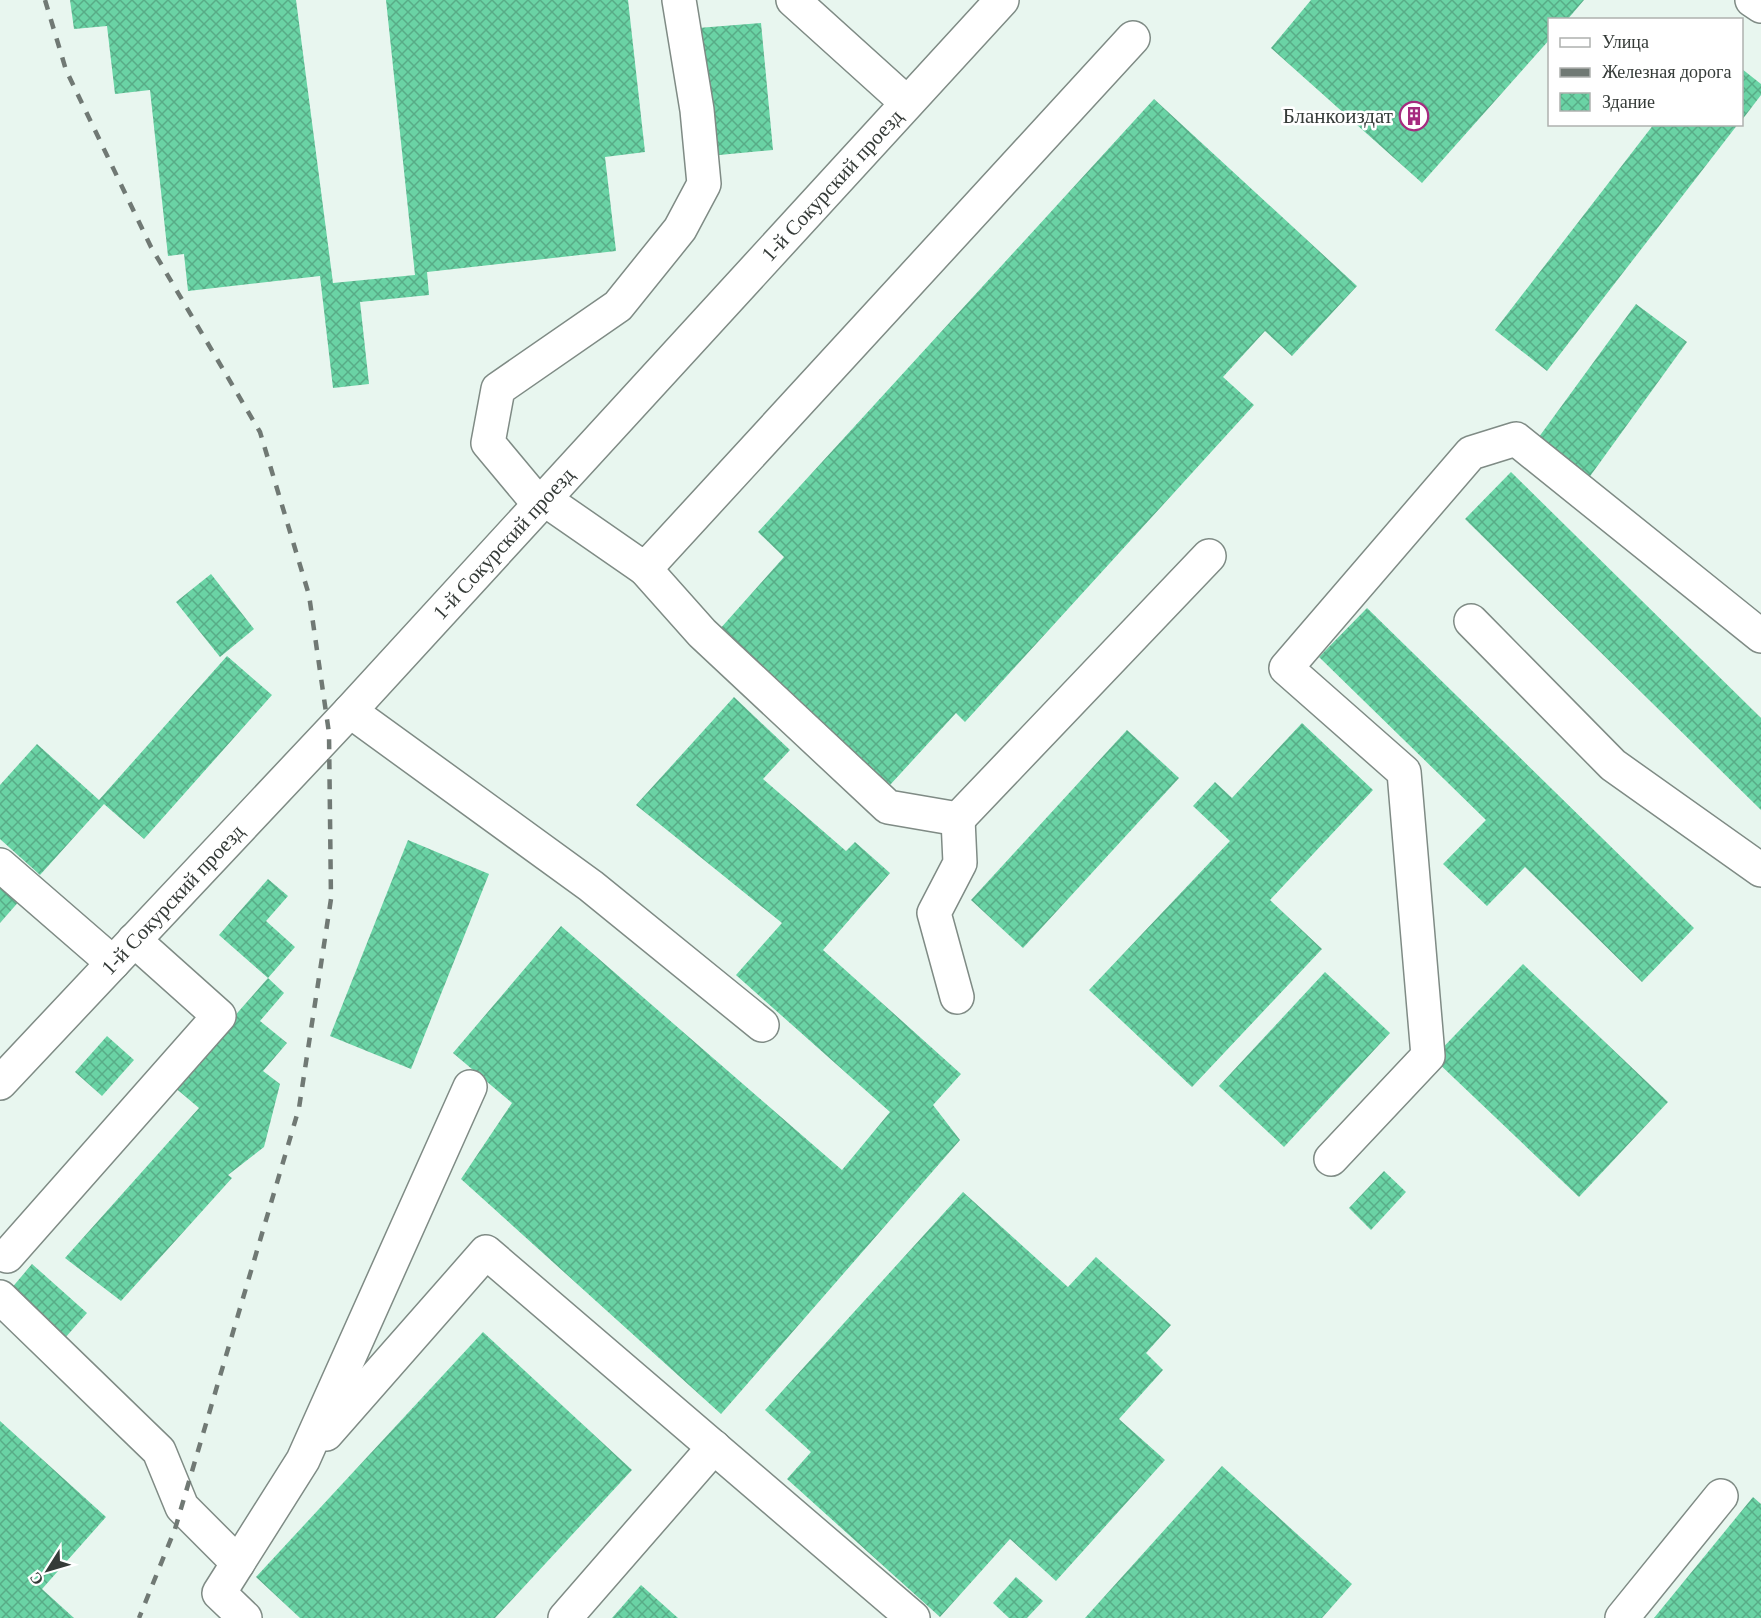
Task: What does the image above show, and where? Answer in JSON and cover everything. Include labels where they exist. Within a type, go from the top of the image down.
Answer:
[{"type":"street","points":[[679,0],[697,110],[704,184],[680,229],[618,306],[498,389],[488,443],[542,501],[645,569],[702,633],[888,807],[958,819]]},
{"type":"street","points":[[793,0],[907,103]]},
{"type":"street","name":"1-й Сокурский проезд","points":[[0,1083],[350,711],[1002,0]]},
{"type":"street","points":[[1752,0],[1761,6]]},
{"type":"street","points":[[645,569],[1133,38]]},
{"type":"street","points":[[1331,1159],[1428,1056],[1404,772],[1286,668],[1471,453],[1516,439],[1761,636]]},
{"type":"street","points":[[957,997],[934,913],[960,863],[958,819],[1209,556]]},
{"type":"street","points":[[1472,621],[1613,765],[1761,870]]},
{"type":"street","points":[[350,711],[591,886],[762,1025]]},
{"type":"street","points":[[0,865],[219,1016],[2,1256]]},
{"type":"street","points":[[245,1618],[219,1593],[303,1460],[470,1087]]},
{"type":"street","points":[[303,1460],[486,1251],[913,1618]]},
{"type":"street","points":[[0,1297],[159,1450],[182,1507],[238,1563]]},
{"type":"street","points":[[565,1618],[714,1447]]},
{"type":"street","points":[[1622,1618],[1721,1496]]},
{"type":"building","points":[[70,0],[296,0],[333,283],[415,275],[386,0],[628,0],[645,152],[605,157],[616,251],[427,272],[429,295],[360,302],[369,384],[333,388],[320,276],[188,291],[184,254],[168,256],[150,90],[115,94],[107,26],[74,29]]},
{"type":"building","name":"Бланкоиздат","points":[[1311,0],[1584,0],[1569,18],[1548,18],[1548,41],[1422,183],[1271,48]]},
{"type":"building","points":[[761,23],[773,150],[709,156],[698,28]]},
{"type":"building","points":[[1743,70],[1761,84],[1761,95],[1743,119]]},
{"type":"building","points":[[1154,99],[1357,286],[1292,356],[1265,331],[1223,377],[1254,405],[965,722],[956,713],[890,785],[719,630],[784,557],[758,532]]},
{"type":"building","points":[[1652,126],[1736,126],[1547,371],[1495,330]]},
{"type":"building","points":[[1636,304],[1687,342],[1588,479],[1536,441]]},
{"type":"building","points":[[1511,472],[1761,718],[1761,810],[1465,519]]},
{"type":"building","points":[[211,574],[254,629],[220,657],[176,602]]},
{"type":"building","points":[[1367,608],[1694,928],[1642,982],[1525,867],[1487,906],[1443,864],[1486,820],[1319,657]]},
{"type":"building","points":[[227,656],[272,695],[144,839],[104,804],[40,875],[0,839],[0,785],[37,744],[99,800]]},
{"type":"building","points":[[734,697],[790,750],[763,779],[846,851],[855,842],[890,873],[823,950],[961,1074],[933,1105],[960,1140],[721,1414],[461,1179],[512,1103],[453,1053],[561,926],[842,1170],[890,1112],[736,975],[782,923],[636,805]]},
{"type":"building","points":[[1302,723],[1373,790],[1270,900],[1322,949],[1192,1087],[1089,990],[1230,841],[1193,806],[1215,782],[1232,798]]},
{"type":"building","points":[[1127,730],[1179,778],[1023,948],[971,900]]},
{"type":"building","points":[[408,840],[489,874],[411,1069],[330,1036]]},
{"type":"building","points":[[268,879],[288,896],[266,921],[295,947],[268,978],[219,935]]},
{"type":"building","points":[[0,881],[21,899],[0,923]]},
{"type":"building","points":[[1523,964],[1668,1102],[1579,1197],[1433,1058]]},
{"type":"building","points":[[1325,972],[1390,1033],[1284,1147],[1219,1086]]},
{"type":"building","points":[[268,978],[284,993],[260,1021],[287,1043],[263,1071],[280,1084],[264,1147],[228,1175],[232,1178],[121,1301],[65,1258],[199,1108],[173,1086]]},
{"type":"building","points":[[107,1036],[134,1060],[102,1096],[75,1072]]},
{"type":"building","points":[[1384,1171],[1406,1192],[1371,1230],[1349,1208]]},
{"type":"building","points":[[963,1192],[1068,1287],[1096,1257],[1171,1325],[1146,1353],[1163,1370],[1119,1419],[1165,1460],[1056,1581],[1010,1539],[940,1617],[787,1479],[811,1452],[765,1410]]},
{"type":"building","points":[[32,1264],[87,1313],[65,1338],[10,1290]]},
{"type":"building","points":[[483,1332],[632,1470],[495,1618],[300,1618],[256,1577]]},
{"type":"building","points":[[0,1421],[106,1517],[42,1589],[74,1618],[0,1618]]},
{"type":"building","points":[[1222,1466],[1352,1584],[1322,1618],[1085,1618]]},
{"type":"building","points":[[1753,1497],[1761,1504],[1761,1618],[1654,1618]]},
{"type":"building","points":[[1016,1577],[1043,1601],[1027,1618],[1009,1618],[993,1603]]},
{"type":"building","points":[[641,1585],[678,1618],[612,1618]]},
{"type":"railway","points":[[45,0],[66,70],[151,247],[260,432],[309,595],[329,733],[331,899],[299,1108],[175,1529],[139,1618]]},
{"type":"place","name":"Бланкоиздат","points":[[1414,116]]}]
